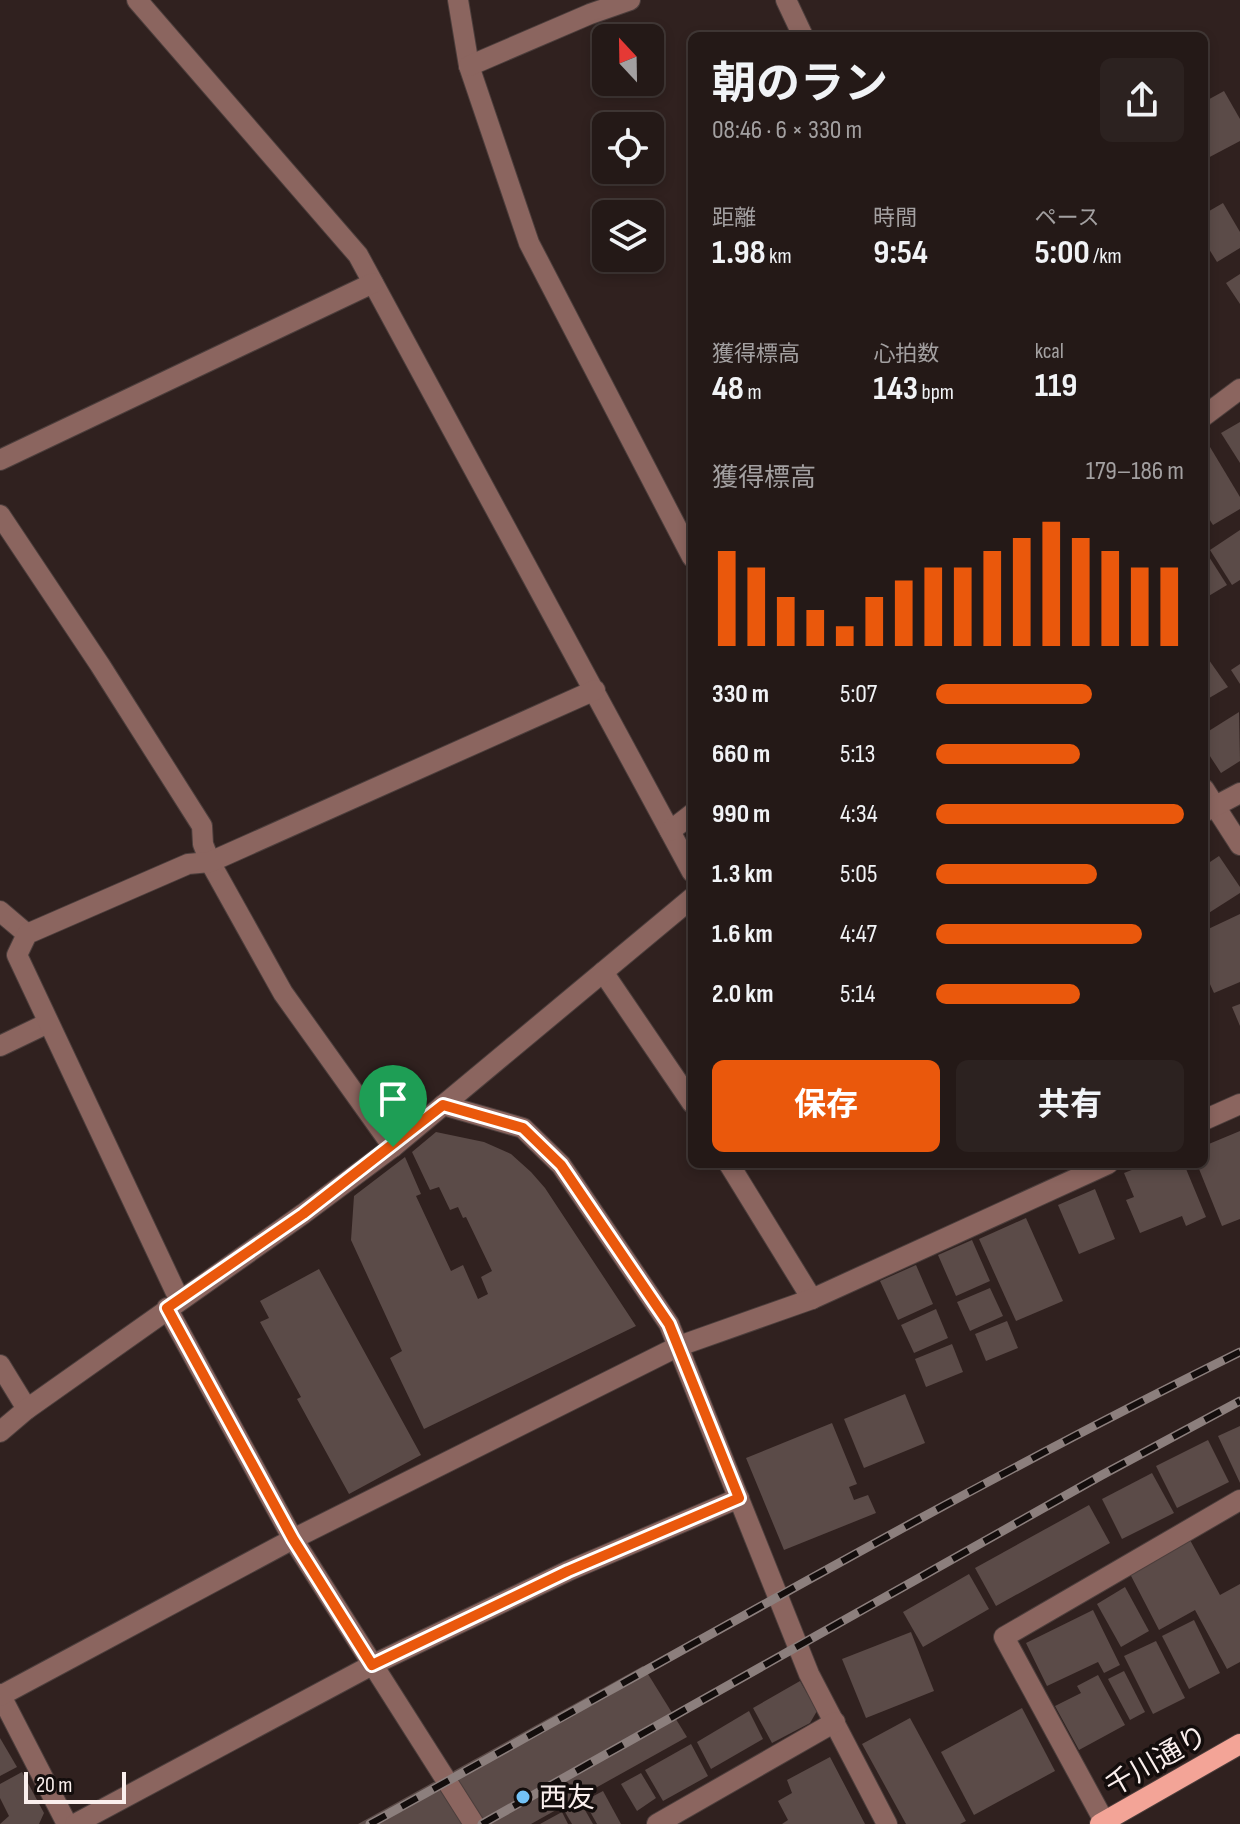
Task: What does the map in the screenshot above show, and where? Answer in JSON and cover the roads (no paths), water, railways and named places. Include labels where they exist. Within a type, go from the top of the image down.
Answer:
[{"type":"main road","name":"千川通り","points":[[1102,1823],[1240,1744]]},
{"type":"street","points":[[137,0],[358,255],[688,865]]},
{"type":"street","points":[[458,0],[469,66],[529,243],[688,549]]},
{"type":"street","points":[[469,66],[630,0]]},
{"type":"street","points":[[786,0],[801,32]]},
{"type":"street","points":[[0,460],[373,283]]},
{"type":"street","points":[[1208,413],[1240,389]]},
{"type":"street","points":[[0,515],[202,826],[203,844],[210,862],[283,993],[393,1147]]},
{"type":"street","points":[[474,1824],[293,1539],[173,1304],[17,955],[27,934],[188,864],[210,862],[595,690]]},
{"type":"street","points":[[1240,793],[1208,802],[1240,845]]},
{"type":"street","points":[[670,831],[688,817]]},
{"type":"street","points":[[0,1432],[27,1409],[393,1147],[688,901]]},
{"type":"street","points":[[0,911],[27,934]]},
{"type":"street","points":[[603,972],[688,1097]]},
{"type":"street","points":[[0,1046],[48,1023]]},
{"type":"street","points":[[1208,1118],[1240,1104]]},
{"type":"street","points":[[443,1105],[523,1128],[561,1165],[669,1324],[809,1674],[887,1824]]},
{"type":"street","points":[[731,1168],[812,1299]]},
{"type":"street","points":[[67,1824],[0,1695],[293,1539],[679,1346],[812,1299],[1099,1168]]},
{"type":"street","points":[[0,1365],[27,1409]]},
{"type":"street","points":[[75,1824],[372,1665],[568,1571],[739,1498]]},
{"type":"street","points":[[1102,1823],[1004,1637],[1238,1505]]},
{"type":"street","points":[[657,1824],[835,1722]]},
{"type":"railway","points":[[370,1824],[802,1583],[1020,1465],[1240,1352]]},
{"type":"railway","points":[[482,1824],[1102,1475],[1240,1401]]},
{"type":"place","name":"西友","points":[[523,1797]]}]
